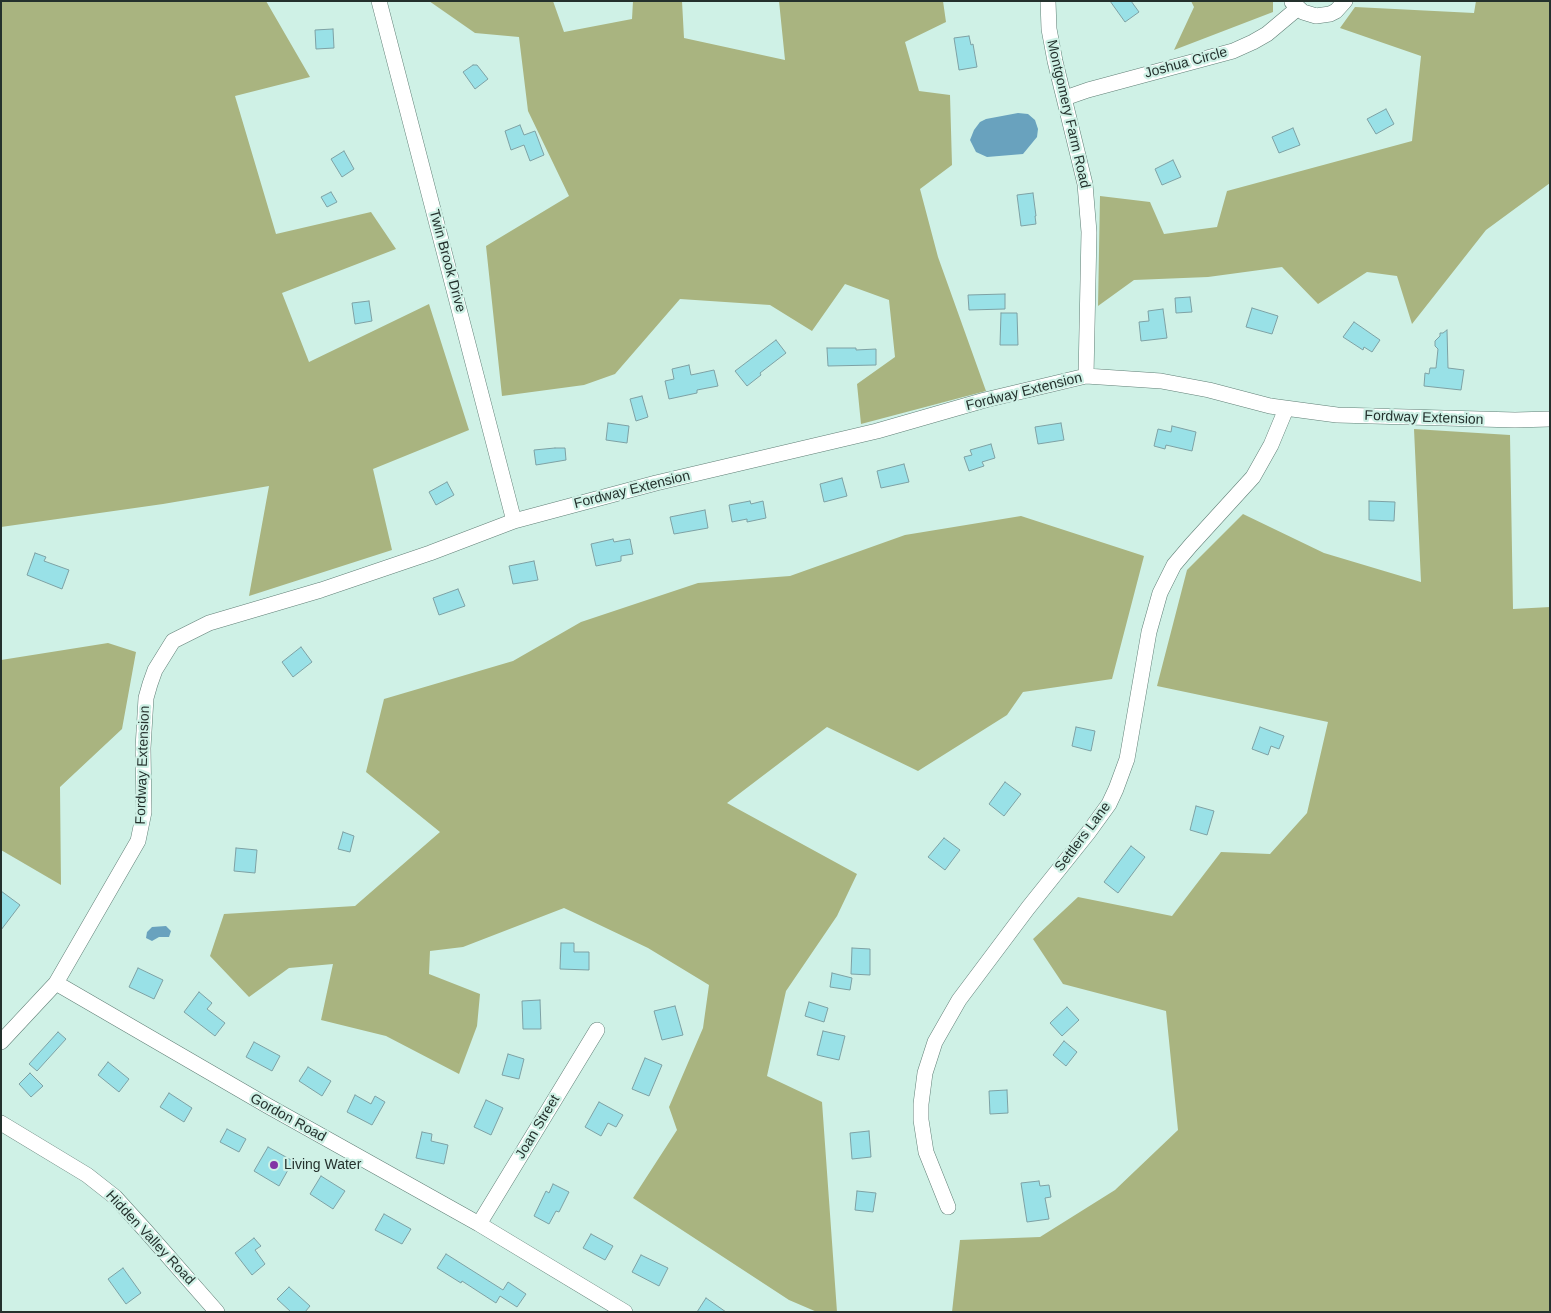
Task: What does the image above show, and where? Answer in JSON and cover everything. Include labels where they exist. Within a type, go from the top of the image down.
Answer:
[{"type":"street","name":"Twin Brook Drive","points":[[380,1],[514,521]]},
{"type":"street","name":"Montgomery Farm Road","points":[[1048,1],[1049,29],[1055,60],[1085,184],[1089,232],[1086,376]]},
{"type":"street","name":"Joshua Circle","points":[[1065,98],[1088,90],[1233,51],[1267,34],[1295,5],[1309,15],[1323,16],[1336,11],[1345,1]]},
{"type":"street","name":"Fordway Extension","points":[[1,1042],[56,984],[138,841],[144,812],[143,748],[146,698],[156,670],[173,641],[209,623],[321,590],[430,554],[514,521],[656,483],[877,432],[985,400],[1086,376],[1161,381],[1209,390],[1286,409],[1369,417],[1550,419]]},
{"type":"street","name":"Settlers Lane","points":[[948,1207],[926,1152],[921,1120],[920,1104],[925,1073],[935,1042],[959,1000],[1109,804],[1127,758],[1149,632],[1160,593],[1174,565],[1253,476],[1270,445],[1286,409]]},
{"type":"street","name":"Gordon Road","points":[[56,984],[479,1224],[625,1312]]},
{"type":"street","name":"Joan Street","points":[[479,1224],[597,1030]]},
{"type":"street","name":"Hidden Valley Road","points":[[1,1123],[87,1175],[114,1197],[217,1312]]},
{"type":"green space","points":[[1,1],[266,1],[310,77],[235,96],[276,234],[371,212],[396,249],[282,293],[309,362],[429,304],[469,430],[373,469],[392,550],[249,596],[269,486],[163,504],[1,527]]},
{"type":"green space","points":[[429,1],[553,1],[564,32],[632,19],[633,1],[682,1],[684,38],[785,60],[779,1],[943,1],[946,22],[905,42],[919,91],[950,95],[952,165],[920,189],[938,257],[986,391],[861,424],[857,384],[895,357],[889,300],[845,284],[812,331],[770,305],[680,299],[615,374],[584,385],[502,396],[486,246],[569,196],[528,111],[519,37],[475,33]]},
{"type":"green space","points":[[1191,1],[1273,1],[1273,12],[1174,50],[1194,7]]},
{"type":"green space","points":[[1476,1],[1550,1],[1550,183],[1486,230],[1412,324],[1397,276],[1367,272],[1318,304],[1282,267],[1208,277],[1134,280],[1098,306],[1100,196],[1150,202],[1164,234],[1217,227],[1227,191],[1412,141],[1421,56],[1340,28],[1355,7],[1474,13]]},
{"type":"green space","points":[[1414,429],[1510,435],[1513,609],[1550,607],[1550,1312],[952,1312],[960,1240],[1040,1237],[1115,1190],[1178,1130],[1166,1011],[1063,984],[1033,939],[1078,897],[1172,916],[1221,852],[1270,854],[1307,813],[1328,722],[1157,686],[1187,570],[1243,514],[1324,553],[1421,582]]},
{"type":"green space","points":[[1021,516],[1144,556],[1112,679],[1023,692],[1007,715],[918,771],[827,727],[727,803],[857,874],[837,916],[786,991],[767,1076],[822,1102],[837,1312],[817,1312],[789,1300],[633,1198],[677,1130],[669,1107],[703,1028],[709,985],[648,948],[564,908],[463,947],[430,951],[429,974],[480,994],[477,1026],[459,1074],[386,1036],[321,1020],[333,964],[289,968],[249,997],[210,956],[224,914],[355,906],[440,832],[366,772],[384,699],[513,661],[581,622],[698,583],[790,576],[905,535]]},
{"type":"green space","points":[[108,643],[136,652],[122,729],[60,787],[61,885],[1,850],[1,660]]},
{"type":"water","points":[[1018,113],[1028,114],[1035,120],[1038,129],[1037,137],[1023,154],[987,157],[976,152],[970,140],[980,122],[986,119]]},
{"type":"water","points":[[166,926],[171,931],[169,937],[159,937],[152,941],[146,938],[147,932],[152,927]]},
{"type":"building","points":[[1110,1],[1131,1],[1139,12],[1125,22]]},
{"type":"building","points":[[333,29],[334,48],[316,49],[315,30]]},
{"type":"building","points":[[969,36],[971,45],[973,44],[977,67],[959,70],[954,38]]},
{"type":"building","points":[[473,65],[477,65],[488,79],[475,89],[463,72]]},
{"type":"building","points":[[1386,109],[1394,124],[1376,134],[1367,119]]},
{"type":"building","points":[[520,125],[524,135],[535,131],[544,155],[530,161],[524,145],[511,150],[505,131]]},
{"type":"building","points":[[1293,128],[1300,145],[1279,153],[1272,137]]},
{"type":"building","points":[[344,151],[354,169],[342,177],[331,159]]},
{"type":"building","points":[[1173,160],[1181,177],[1162,185],[1155,169]]},
{"type":"building","points":[[331,192],[337,202],[327,207],[321,197]]},
{"type":"building","points":[[1033,193],[1036,224],[1021,226],[1017,195]]},
{"type":"building","points":[[1005,294],[1005,309],[969,310],[968,295]]},
{"type":"building","points":[[1190,297],[1192,312],[1176,313],[1175,298]]},
{"type":"building","points":[[369,301],[372,321],[355,324],[352,303]]},
{"type":"building","points":[[1252,308],[1278,316],[1272,334],[1246,327]]},
{"type":"building","points":[[1163,309],[1167,338],[1141,341],[1139,322],[1149,321],[1148,311]]},
{"type":"building","points":[[1001,313],[1017,313],[1018,345],[1000,345]]},
{"type":"building","points":[[1354,322],[1380,340],[1372,352],[1364,347],[1363,350],[1343,337]]},
{"type":"building","points":[[1447,330],[1448,368],[1464,370],[1461,390],[1424,386],[1425,373],[1429,374],[1430,368],[1436,368],[1438,349],[1435,346],[1435,341],[1440,336],[1440,333]]},
{"type":"building","points":[[776,340],[786,353],[760,373],[761,375],[747,386],[735,371]]},
{"type":"building","points":[[827,348],[876,349],[876,365],[828,366]]},
{"type":"building","points":[[689,365],[691,375],[714,370],[718,386],[697,390],[697,393],[669,399],[665,381],[674,379],[672,369]]},
{"type":"building","points":[[642,396],[648,417],[636,421],[630,399]]},
{"type":"building","points":[[608,423],[629,426],[627,443],[606,440]]},
{"type":"building","points":[[1061,423],[1064,440],[1038,444],[1035,427]]},
{"type":"building","points":[[1172,426],[1196,432],[1192,451],[1166,445],[1165,449],[1154,446],[1158,429],[1171,432]]},
{"type":"building","points":[[991,444],[995,458],[982,462],[984,466],[969,471],[964,457],[972,455],[970,450]]},
{"type":"building","points":[[565,448],[566,460],[536,465],[534,450]]},
{"type":"building","points":[[904,464],[909,482],[881,488],[877,471]]},
{"type":"building","points":[[842,478],[847,496],[824,502],[820,484]]},
{"type":"building","points":[[447,482],[454,495],[436,505],[429,492]]},
{"type":"building","points":[[750,501],[751,504],[763,501],[766,518],[747,522],[747,519],[732,522],[729,505]]},
{"type":"building","points":[[1369,501],[1395,502],[1394,521],[1369,520]]},
{"type":"building","points":[[705,510],[708,528],[674,534],[670,517]]},
{"type":"building","points":[[613,539],[614,542],[630,539],[633,554],[621,556],[621,561],[596,566],[591,544]]},
{"type":"building","points":[[35,553],[46,557],[44,561],[69,570],[62,589],[27,575]]},
{"type":"building","points":[[534,561],[538,580],[513,584],[509,566]]},
{"type":"building","points":[[458,589],[465,606],[439,615],[433,598]]},
{"type":"building","points":[[301,647],[312,662],[293,677],[282,662]]},
{"type":"building","points":[[1076,727],[1095,731],[1091,751],[1072,746]]},
{"type":"building","points":[[1260,727],[1284,736],[1279,749],[1271,746],[1268,755],[1252,749]]},
{"type":"building","points":[[1005,782],[1021,794],[1004,816],[989,804]]},
{"type":"building","points":[[1196,806],[1214,811],[1207,835],[1190,830]]},
{"type":"building","points":[[343,832],[354,836],[350,852],[338,849]]},
{"type":"building","points":[[944,838],[960,850],[945,870],[928,857]]},
{"type":"building","points":[[1131,846],[1145,857],[1118,893],[1104,882]]},
{"type":"building","points":[[236,848],[257,850],[255,873],[234,871]]},
{"type":"building","points":[[1,891],[20,905],[1,930]]},
{"type":"building","points":[[561,943],[574,943],[574,952],[589,952],[589,970],[560,969]]},
{"type":"building","points":[[852,948],[870,949],[870,975],[851,974]]},
{"type":"building","points":[[138,968],[163,980],[154,999],[129,987]]},
{"type":"building","points":[[832,973],[852,978],[850,990],[830,987]]},
{"type":"building","points":[[199,992],[212,1003],[207,1009],[225,1023],[215,1036],[184,1012]]},
{"type":"building","points":[[540,1000],[541,1029],[523,1029],[522,1001]]},
{"type":"building","points":[[809,1002],[828,1008],[824,1022],[805,1016]]},
{"type":"building","points":[[675,1006],[683,1035],[662,1040],[654,1011]]},
{"type":"building","points":[[1067,1007],[1079,1020],[1062,1036],[1050,1023]]},
{"type":"building","points":[[823,1031],[845,1036],[839,1060],[817,1055]]},
{"type":"building","points":[[58,1032],[66,1039],[37,1071],[29,1064]]},
{"type":"building","points":[[1064,1041],[1077,1052],[1066,1066],[1053,1055]]},
{"type":"building","points":[[254,1042],[280,1056],[272,1071],[246,1057]]},
{"type":"building","points":[[508,1054],[524,1059],[519,1079],[502,1075]]},
{"type":"building","points":[[645,1058],[662,1065],[649,1096],[632,1089]]},
{"type":"building","points":[[108,1062],[129,1079],[119,1092],[98,1075]]},
{"type":"building","points":[[308,1067],[331,1081],[322,1096],[299,1081]]},
{"type":"building","points":[[30,1073],[43,1086],[31,1097],[19,1084]]},
{"type":"building","points":[[1007,1090],[1008,1113],[990,1114],[989,1091]]},
{"type":"building","points":[[169,1093],[192,1108],[184,1122],[160,1107]]},
{"type":"building","points":[[355,1095],[371,1104],[375,1096],[385,1102],[372,1125],[347,1112]]},
{"type":"building","points":[[486,1100],[503,1108],[491,1135],[474,1127]]},
{"type":"building","points":[[599,1102],[623,1115],[616,1127],[608,1123],[601,1136],[585,1127]]},
{"type":"building","points":[[227,1129],[246,1139],[239,1152],[220,1142]]},
{"type":"building","points":[[869,1131],[871,1157],[852,1159],[850,1133]]},
{"type":"building","points":[[422,1132],[432,1134],[431,1141],[448,1145],[444,1164],[416,1158]]},
{"type":"building","name":"Living Water","points":[[268,1147],[293,1161],[279,1186],[254,1171]]},
{"type":"building","points":[[321,1176],[345,1191],[333,1209],[310,1194]]},
{"type":"building","points":[[1039,1181],[1040,1186],[1049,1185],[1051,1197],[1045,1198],[1049,1219],[1027,1222],[1021,1183]]},
{"type":"building","points":[[553,1184],[569,1192],[559,1212],[556,1211],[549,1224],[534,1216],[546,1191],[549,1193]]},
{"type":"building","points":[[857,1191],[876,1193],[873,1212],[855,1210]]},
{"type":"building","points":[[384,1214],[411,1229],[402,1244],[375,1230]]},
{"type":"building","points":[[591,1234],[613,1246],[605,1260],[583,1248]]},
{"type":"building","points":[[254,1238],[261,1246],[255,1250],[265,1264],[252,1275],[235,1253]]},
{"type":"building","points":[[446,1254],[503,1290],[508,1282],[526,1294],[517,1307],[500,1296],[496,1303],[462,1281],[461,1283],[437,1268]]},
{"type":"building","points":[[641,1255],[668,1268],[659,1286],[632,1272]]},
{"type":"building","points":[[123,1268],[141,1293],[126,1304],[108,1279]]},
{"type":"building","points":[[289,1287],[310,1306],[305,1312],[291,1312],[277,1299]]},
{"type":"building","points":[[706,1298],[726,1312],[697,1312]]},
{"type":"place","name":"Living Water","points":[[274,1165]]}]
